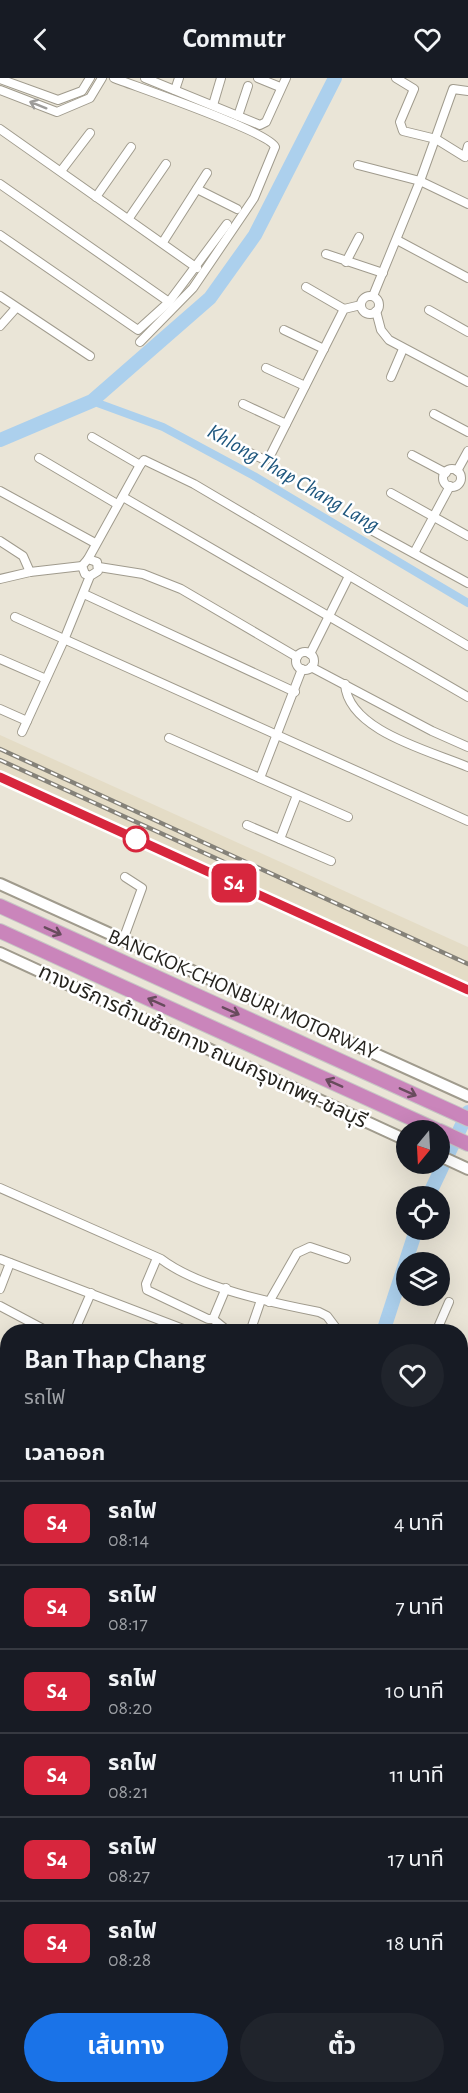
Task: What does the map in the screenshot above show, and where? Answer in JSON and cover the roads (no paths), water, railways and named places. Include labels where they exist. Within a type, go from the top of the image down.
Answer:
[{"type":"highway","name":"BANGKOK-CHONBURI MOTORWAY","points":[[0,906],[468,1119]]},
{"type":"highway","name":"BANGKOK-CHONBURI MOTORWAY","points":[[0,931],[414,1120]]},
{"type":"highway","name":"BANGKOK-CHONBURI MOTORWAY","points":[[450,1136],[468,1143]]},
{"type":"main road","points":[[0,884],[468,1096]]},
{"type":"main road","name":"ทางบริการด้านซ้ายทาง ถนนกรุงเทพฯ-ชลบุรี","points":[[0,953],[396,1135]]},
{"type":"main road","points":[[450,1161],[468,1169]]},
{"type":"street","points":[[0,100],[4,81],[58,100],[82,91],[90,78]]},
{"type":"street","points":[[2,91],[57,112],[90,98],[102,78]]},
{"type":"street","points":[[114,78],[239,126],[271,141],[275,147],[254,198],[193,288],[140,342]]},
{"type":"street","points":[[145,78],[263,124],[286,78]]},
{"type":"street","points":[[175,90],[179,78]]},
{"type":"street","points":[[213,105],[221,78]]},
{"type":"street","points":[[258,78],[280,87]]},
{"type":"street","points":[[396,78],[414,89],[400,122],[400,129],[406,133],[436,139],[466,157],[468,146]]},
{"type":"street","points":[[238,116],[248,86]]},
{"type":"street","points":[[373,297],[420,181],[453,89],[468,91]]},
{"type":"street","points":[[0,129],[197,268]]},
{"type":"street","points":[[62,171],[90,134]]},
{"type":"street","points":[[96,197],[131,147]]},
{"type":"street","points":[[129,218],[165,164]]},
{"type":"street","points":[[358,165],[420,181],[468,204]]},
{"type":"street","points":[[163,242],[207,173]]},
{"type":"street","points":[[0,184],[169,302]]},
{"type":"street","points":[[197,189],[237,209]]},
{"type":"street","points":[[0,235],[135,329],[141,328],[169,302],[197,268],[227,224]]},
{"type":"street","points":[[346,262],[359,237]]},
{"type":"street","points":[[397,240],[468,278]]},
{"type":"street","points":[[326,254],[383,273]]},
{"type":"street","points":[[306,287],[344,309],[361,305]]},
{"type":"street","points":[[0,296],[90,356]]},
{"type":"street","points":[[361,305],[365,297],[373,297],[379,303],[376,311],[381,330],[388,340],[468,382]]},
{"type":"street","points":[[361,305],[366,313],[376,311]]},
{"type":"street","points":[[0,326],[16,308]]},
{"type":"street","points":[[225,441],[266,460],[344,309]]},
{"type":"street","points":[[429,310],[468,332]]},
{"type":"street","points":[[284,330],[324,349]]},
{"type":"street","points":[[391,377],[403,349]]},
{"type":"street","points":[[266,368],[305,386]]},
{"type":"street","points":[[243,404],[286,424]]},
{"type":"street","points":[[434,414],[468,432]]},
{"type":"street","points":[[92,437],[140,465]]},
{"type":"street","points":[[457,471],[468,451]]},
{"type":"street","points":[[412,455],[446,472],[457,471]]},
{"type":"street","points":[[39,458],[117,504]]},
{"type":"street","points":[[0,579],[30,572],[81,566],[88,559],[117,504],[144,460],[194,484],[468,646]]},
{"type":"street","points":[[446,472],[444,481],[450,486],[456,486],[464,484],[457,471]]},
{"type":"street","points":[[414,553],[431,517],[450,486]]},
{"type":"street","points":[[0,491],[95,543]]},
{"type":"street","points":[[391,493],[468,536]]},
{"type":"street","points":[[123,497],[468,697]]},
{"type":"street","points":[[373,531],[468,583]]},
{"type":"street","points":[[0,541],[23,556],[30,572]]},
{"type":"street","points":[[88,559],[97,562],[99,567]]},
{"type":"street","points":[[81,566],[85,574],[90,576]]},
{"type":"street","points":[[22,732],[90,576],[94,575],[99,567]]},
{"type":"street","points":[[99,567],[143,574],[181,589],[297,657]]},
{"type":"street","points":[[310,654],[349,576]]},
{"type":"street","points":[[84,594],[295,692]]},
{"type":"street","points":[[15,616],[468,821]]},
{"type":"street","points":[[297,657],[301,653],[310,654]]},
{"type":"street","points":[[260,778],[295,692],[313,659],[310,654]]},
{"type":"street","points":[[297,657],[298,666],[345,684],[432,731],[468,747]]},
{"type":"street","points":[[0,659],[46,679]]},
{"type":"street","points":[[345,684],[350,705],[373,726],[468,767]]},
{"type":"street","points":[[0,709],[27,721]]},
{"type":"street","points":[[169,738],[348,817]]},
{"type":"street","points":[[280,839],[297,795]]},
{"type":"street","points":[[247,825],[331,861]]},
{"type":"street","points":[[123,940],[142,891],[141,886],[125,877]]},
{"type":"street","points":[[0,1188],[157,1258],[177,1271],[265,1301],[320,1312],[327,1316],[333,1324]]},
{"type":"street","points":[[254,1324],[265,1301],[297,1253],[310,1247],[346,1259]]},
{"type":"street","points":[[157,1258],[146,1284],[147,1290],[213,1319],[219,1324]]},
{"type":"street","points":[[0,1259],[170,1324]]},
{"type":"street","points":[[0,1289],[10,1263]]},
{"type":"street","points":[[213,1319],[226,1288]]},
{"type":"street","points":[[77,1324],[91,1293]]},
{"type":"street","points":[[0,1306],[34,1324]]},
{"type":"street","points":[[439,1324],[447,1306]]},
{"type":"waterway","points":[[0,440],[92,401],[210,298],[255,235],[335,78]]},
{"type":"waterway","name":"Khlong Thap Chang Lang","points":[[92,401],[163,427],[254,476],[468,603]]},
{"type":"waterway","name":"Khlong Thap Chang Lang","points":[[433,1186],[468,1112]]},
{"type":"waterway","name":"Khlong Thap Chang Lang","points":[[386,1324],[413,1240]]},
{"type":"railway","points":[[0,749],[468,964]]},
{"type":"railway","points":[[0,760],[235,867]]},
{"type":"railway","points":[[0,777],[468,990]]},
{"type":"train","name":"S4","points":[[0,777],[468,990]]}]
